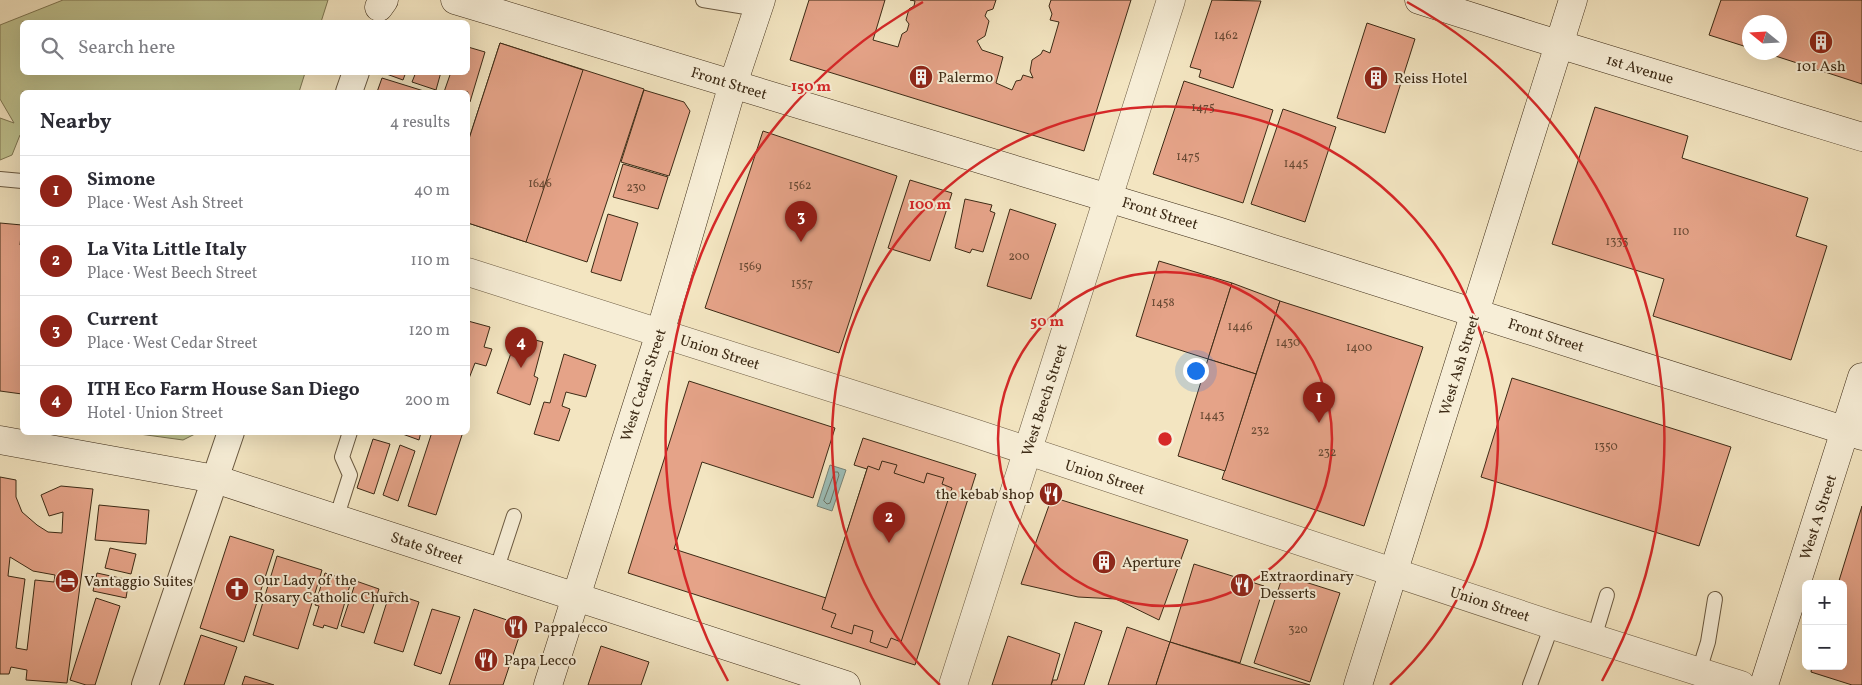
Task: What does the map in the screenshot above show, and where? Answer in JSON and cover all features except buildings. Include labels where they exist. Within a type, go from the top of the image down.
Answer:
[{"type":"main road","name":"West Beech Street","points":[[953,685],[1172,0]]},
{"type":"main road","name":"1st Avenue","points":[[1419,0],[1862,137]]},
{"type":"main road","name":"West Ash Street","points":[[1358,685],[1573,0]]},
{"type":"main road","name":"Front Street","points":[[472,2],[1108,198],[1854,433]]},
{"type":"main road","name":"West Cedar Street","points":[[548,685],[660,333],[733,84],[760,5]]},
{"type":"main road","name":"Union Street","points":[[470,273],[1027,451],[1552,625],[1741,685]]},
{"type":"main road","name":"West A Street","points":[[1764,685],[1854,433],[1862,377]]},
{"type":"main road","name":"State Street","points":[[0,440],[215,479],[846,685]]},
{"type":"street","points":[[350,90],[355,75]]},
{"type":"street","points":[[145,685],[230,435]]},
{"type":"lane","points":[[703,0],[760,5]]},
{"type":"lane","points":[[0,179],[20,181]]},
{"type":"lane","points":[[336,519],[350,475],[342,456],[349,435]]},
{"type":"lane","points":[[496,571],[514,516]]},
{"type":"lane","points":[[1594,638],[1607,595]]},
{"type":"lane","points":[[1699,671],[1708,642],[1715,599]]},
{"type":"lane","points":[[1530,685],[1552,625]]},
{"type":"green space","points":[[63,0],[328,0],[322,20],[20,20],[20,75],[304,75],[300,90],[20,90],[20,135],[12,155],[0,160],[0,118],[14,123],[0,99],[0,25]]},
{"type":"green space","points":[[147,435],[193,435],[183,440]]},
{"type":"water","points":[[830,465],[846,470],[832,511],[817,506]]},
{"type":"place","name":"101 Ash","points":[[1821,42]]},
{"type":"place","name":"Palermo","points":[[921,77]]},
{"type":"place","name":"Reiss Hotel","points":[[1376,78]]},
{"type":"place","name":"Current","points":[[801,242]]},
{"type":"place","name":"ITH Eco Farm House San Diego","points":[[521,368]]},
{"type":"place","name":"Simone","points":[[1319,423]]},
{"type":"place","name":"the kebab shop","points":[[1051,494]]},
{"type":"place","name":"La Vita Little Italy","points":[[889,543]]},
{"type":"place","name":"Aperture","points":[[1104,562]]},
{"type":"place","name":"Vantaggio Suites","points":[[67,581]]},
{"type":"place","name":"Extraordinary Desserts","points":[[1242,585]]},
{"type":"place","name":"Our Lady of the Rosary Catholic Church","points":[[237,589]]},
{"type":"place","name":"Pappalecco","points":[[516,627]]},
{"type":"place","name":"Papa Lecco","points":[[486,660]]}]
